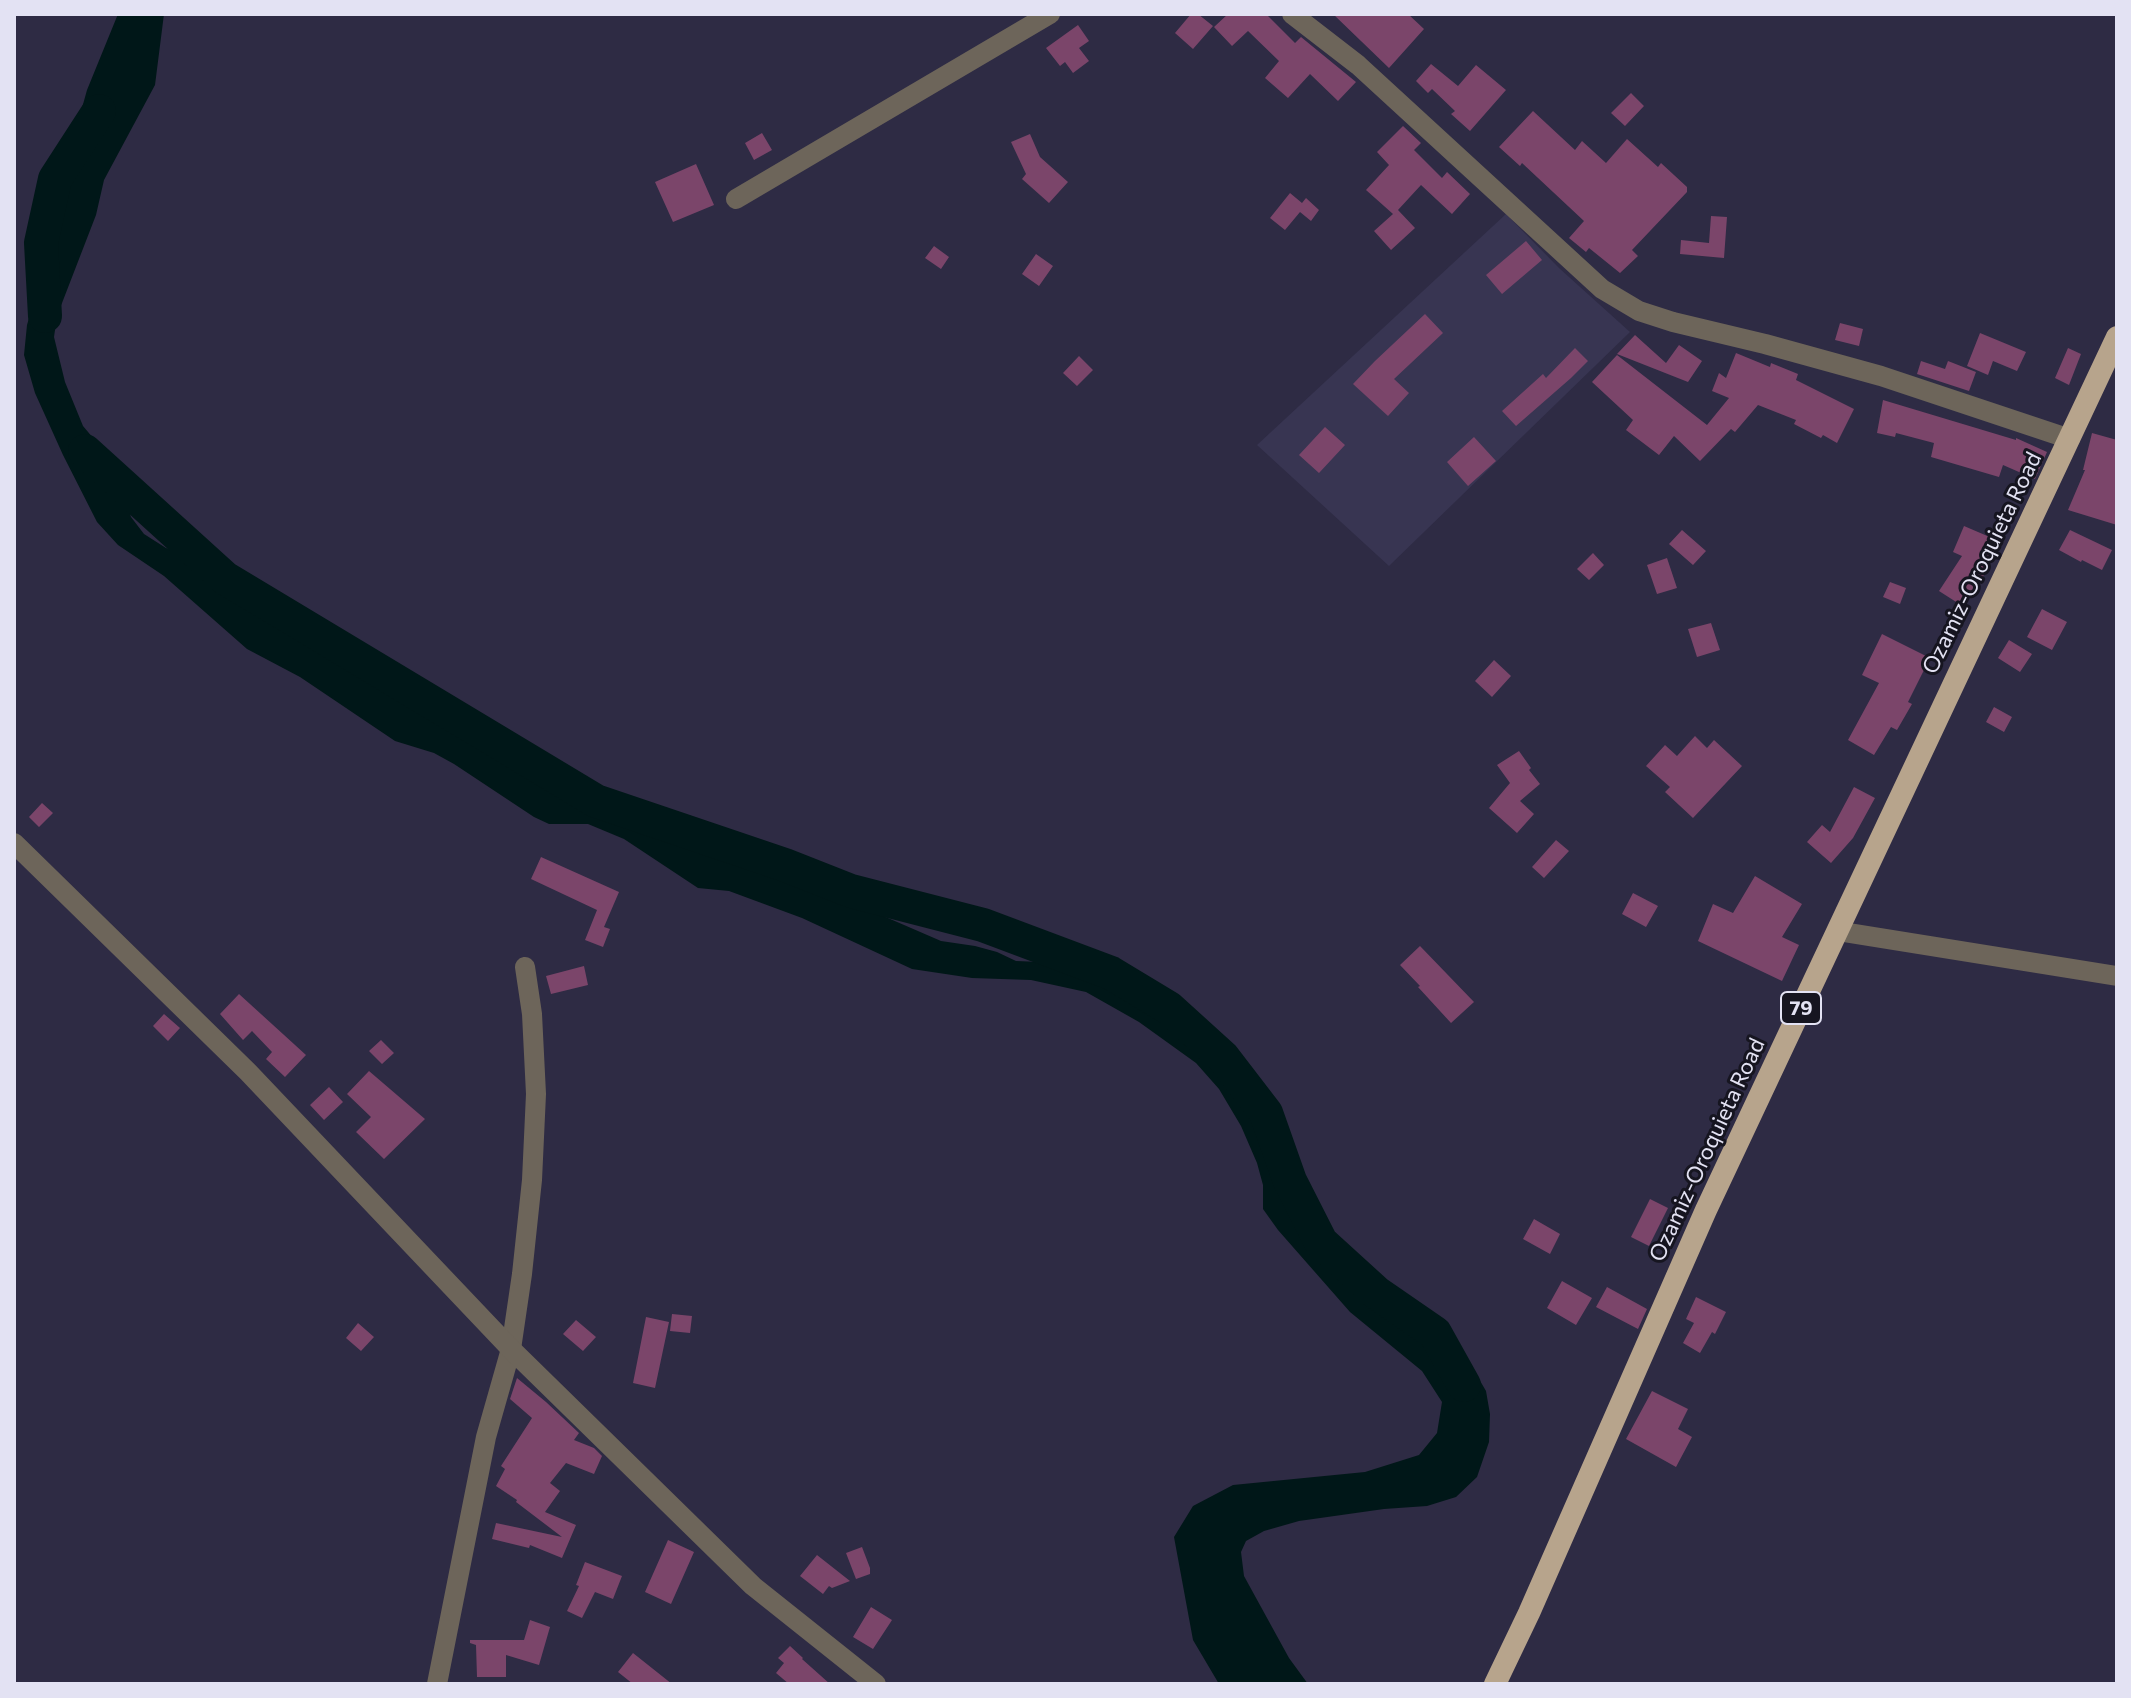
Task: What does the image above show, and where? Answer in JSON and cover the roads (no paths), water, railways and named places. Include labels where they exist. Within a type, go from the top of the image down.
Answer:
[{"type":"highway","name":"Ozamiz-Oroquieta Road","points":[[1495,1684],[1706,1210],[2117,337]]},
{"type":"street","points":[[736,199],[1050,14]]},
{"type":"street","points":[[1292,14],[1358,65],[1602,289],[1639,311],[1881,376],[2070,439]]},
{"type":"street","points":[[14,843],[248,1072],[511,1349],[753,1586],[876,1684]]},
{"type":"street","points":[[1837,931],[2117,976]]},
{"type":"street","points":[[437,1684],[486,1437],[511,1349],[532,1180],[536,1094],[532,1014],[525,967]]},
{"type":"waterway","points":[[45,316],[41,243],[55,179],[99,111]]},
{"type":"waterway","points":[[85,451],[225,578],[596,801],[785,865],[851,891],[983,925],[1111,973],[1169,1008],[1223,1057],[1266,1113],[1290,1181],[1321,1242],[1377,1293],[1435,1333],[1464,1385]]}]
